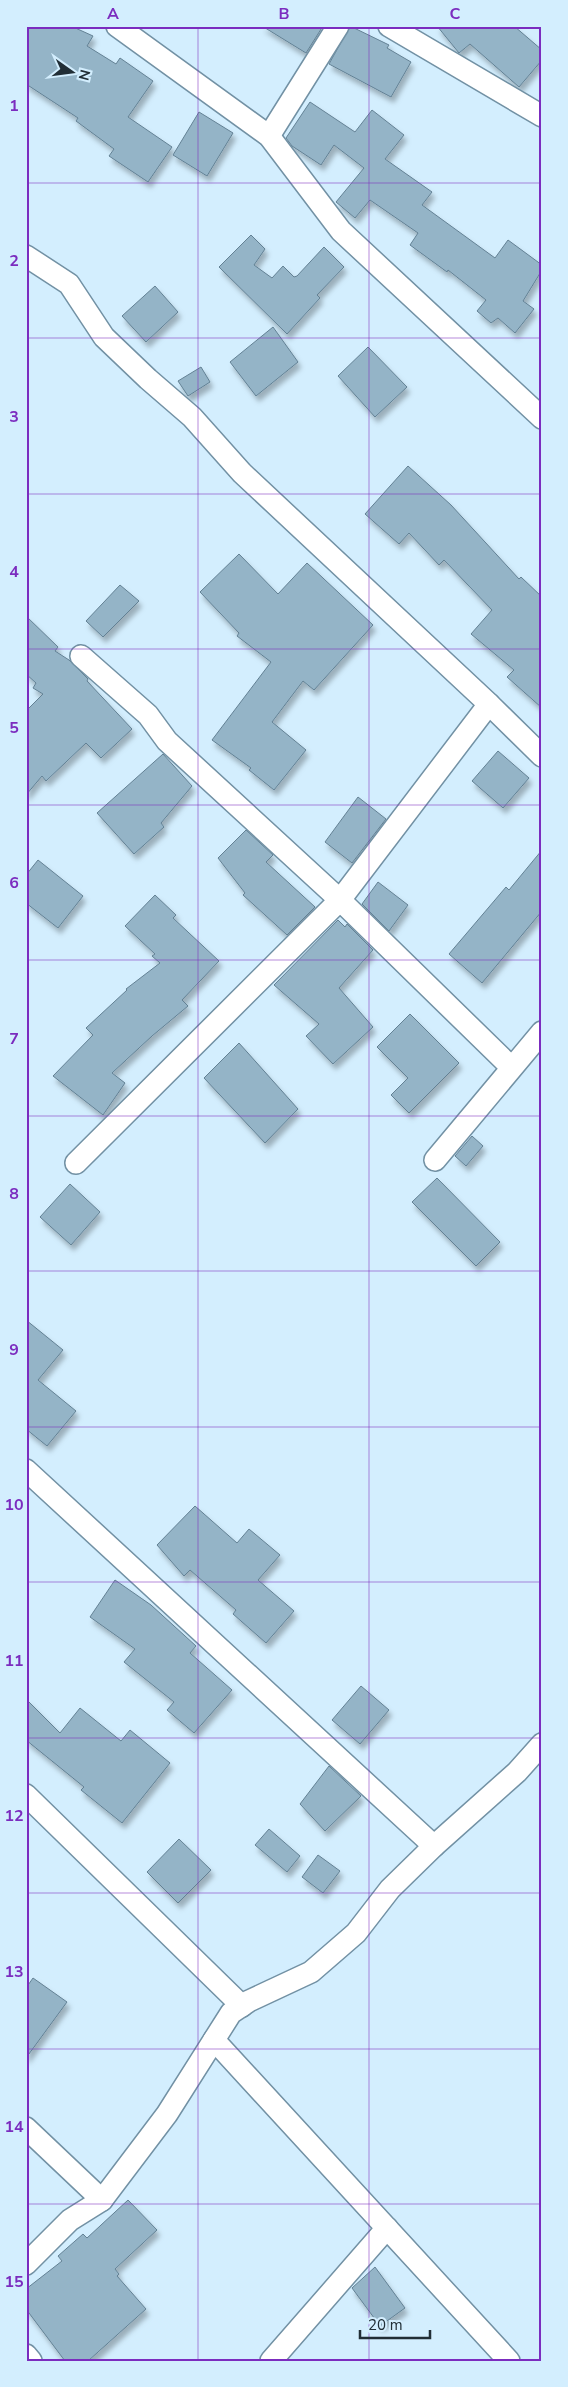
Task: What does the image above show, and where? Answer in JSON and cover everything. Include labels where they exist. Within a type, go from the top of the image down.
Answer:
[{"type":"street","points":[[117,26],[269,136],[341,231],[542,418]]},
{"type":"street","points":[[269,136],[338,26]]},
{"type":"street","points":[[389,26],[542,116]]},
{"type":"street","points":[[26,256],[69,284],[104,337],[192,417],[242,473],[542,756]]},
{"type":"street","points":[[81,656],[148,715],[167,741],[340,900],[511,1068]]},
{"type":"street","points":[[76,1162],[340,900],[489,704]]},
{"type":"street","points":[[435,1160],[542,1032]]},
{"type":"street","points":[[26,1470],[434,1846]]},
{"type":"street","points":[[26,2264],[70,2220],[102,2200],[167,2114],[231,2014],[242,2006],[311,1972],[356,1933],[390,1889],[434,1846],[517,1772],[542,1744]]},
{"type":"street","points":[[26,1795],[242,2006]]},
{"type":"street","points":[[214,2040],[509,2361]]},
{"type":"street","points":[[26,2128],[102,2200]]},
{"type":"street","points":[[271,2361],[387,2228]]},
{"type":"street","points":[[26,2355],[31,2361]]},
{"type":"building","points":[[26,26],[71,26],[93,36],[87,46],[116,64],[120,58],[153,81],[128,117],[172,147],[148,182],[109,156],[114,149],[76,121],[78,118],[26,84]]},
{"type":"building","points":[[262,26],[323,26],[306,53]]},
{"type":"building","points":[[350,26],[389,45],[387,48],[411,62],[391,97],[329,64]]},
{"type":"building","points":[[437,26],[514,26],[542,50],[542,60],[519,87],[470,44],[459,53]]},
{"type":"building","points":[[310,102],[355,132],[372,110],[404,135],[385,159],[432,192],[422,205],[495,258],[508,240],[542,265],[542,270],[523,301],[534,309],[515,333],[498,318],[491,323],[477,311],[486,300],[448,270],[447,272],[410,245],[418,233],[370,200],[355,218],[336,202],[364,168],[334,145],[321,165],[292,146],[286,138]]},
{"type":"building","points":[[199,112],[233,133],[207,176],[173,155]]},
{"type":"building","points":[[251,235],[265,249],[254,265],[272,278],[283,266],[294,277],[297,276],[324,247],[344,267],[317,295],[320,298],[287,334],[219,267]]},
{"type":"building","points":[[155,286],[178,312],[146,342],[122,316]]},
{"type":"building","points":[[273,327],[298,362],[256,396],[230,362]]},
{"type":"building","points":[[368,347],[407,387],[375,417],[338,376]]},
{"type":"building","points":[[201,367],[210,382],[188,396],[178,381]]},
{"type":"building","points":[[408,466],[451,505],[519,579],[521,577],[542,597],[542,708],[507,677],[514,670],[471,634],[492,610],[444,560],[439,565],[409,533],[399,544],[365,514]]},
{"type":"building","points":[[239,554],[278,594],[307,563],[373,625],[314,690],[303,681],[272,722],[306,750],[274,790],[249,770],[251,768],[212,740],[271,662],[237,636],[239,633],[200,592]]},
{"type":"building","points":[[120,585],[139,601],[103,637],[86,621]]},
{"type":"building","points":[[26,616],[58,647],[55,651],[69,660],[88,679],[87,681],[132,729],[101,758],[86,743],[46,781],[42,776],[26,795],[26,711],[43,694],[33,688],[36,683],[26,674]]},
{"type":"building","points":[[498,751],[529,778],[503,808],[472,781]]},
{"type":"building","points":[[163,754],[192,786],[161,823],[164,827],[134,854],[97,813]]},
{"type":"building","points":[[358,797],[386,819],[352,863],[325,842]]},
{"type":"building","points":[[246,830],[273,855],[266,862],[315,907],[287,935],[243,895],[245,893],[218,858]]},
{"type":"building","points":[[542,850],[542,911],[482,983],[449,954],[506,887],[509,890]]},
{"type":"building","points":[[38,860],[83,896],[58,928],[26,903],[26,875]]},
{"type":"building","points":[[378,882],[408,905],[389,931],[362,904]]},
{"type":"building","points":[[155,895],[176,915],[173,918],[219,961],[182,1000],[188,1006],[112,1073],[125,1083],[103,1115],[53,1076],[93,1035],[86,1028],[126,989],[160,963],[152,956],[155,954],[125,926]]},
{"type":"building","points":[[338,920],[345,927],[347,924],[373,950],[339,988],[373,1027],[333,1064],[306,1036],[319,1024],[274,985]]},
{"type":"building","points":[[410,1014],[459,1063],[409,1113],[391,1095],[408,1078],[377,1047]]},
{"type":"building","points":[[239,1043],[298,1109],[265,1143],[204,1078]]},
{"type":"building","points":[[472,1136],[483,1146],[466,1166],[455,1156]]},
{"type":"building","points":[[437,1178],[500,1242],[476,1266],[412,1202]]},
{"type":"building","points":[[70,1184],[100,1212],[71,1245],[40,1217]]},
{"type":"building","points":[[26,1320],[63,1350],[38,1380],[76,1411],[47,1446],[26,1429]]},
{"type":"building","points":[[195,1506],[237,1543],[249,1529],[280,1555],[258,1580],[294,1611],[266,1643],[233,1614],[236,1610],[190,1570],[184,1576],[157,1545]]},
{"type":"building","points":[[115,1580],[151,1605],[196,1646],[190,1653],[232,1690],[194,1733],[167,1710],[174,1702],[124,1662],[135,1649],[90,1617]]},
{"type":"building","points":[[361,1686],[389,1710],[360,1744],[332,1720]]},
{"type":"building","points":[[26,1699],[60,1733],[80,1708],[121,1741],[130,1730],[170,1763],[122,1823],[81,1790],[84,1787],[26,1740]]},
{"type":"building","points":[[329,1766],[361,1796],[325,1831],[300,1804]]},
{"type":"building","points":[[269,1829],[300,1856],[287,1872],[255,1845]]},
{"type":"building","points":[[179,1839],[211,1870],[178,1903],[147,1872]]},
{"type":"building","points":[[318,1855],[340,1871],[323,1893],[302,1877]]},
{"type":"building","points":[[33,1978],[67,2002],[26,2058],[26,1988]]},
{"type":"building","points":[[128,2200],[157,2230],[115,2269],[119,2274],[117,2276],[146,2309],[88,2361],[65,2361],[26,2309],[26,2289],[62,2261],[58,2256],[83,2234],[87,2238]]},
{"type":"building","points":[[375,2267],[405,2308],[380,2326],[352,2288]]}]
